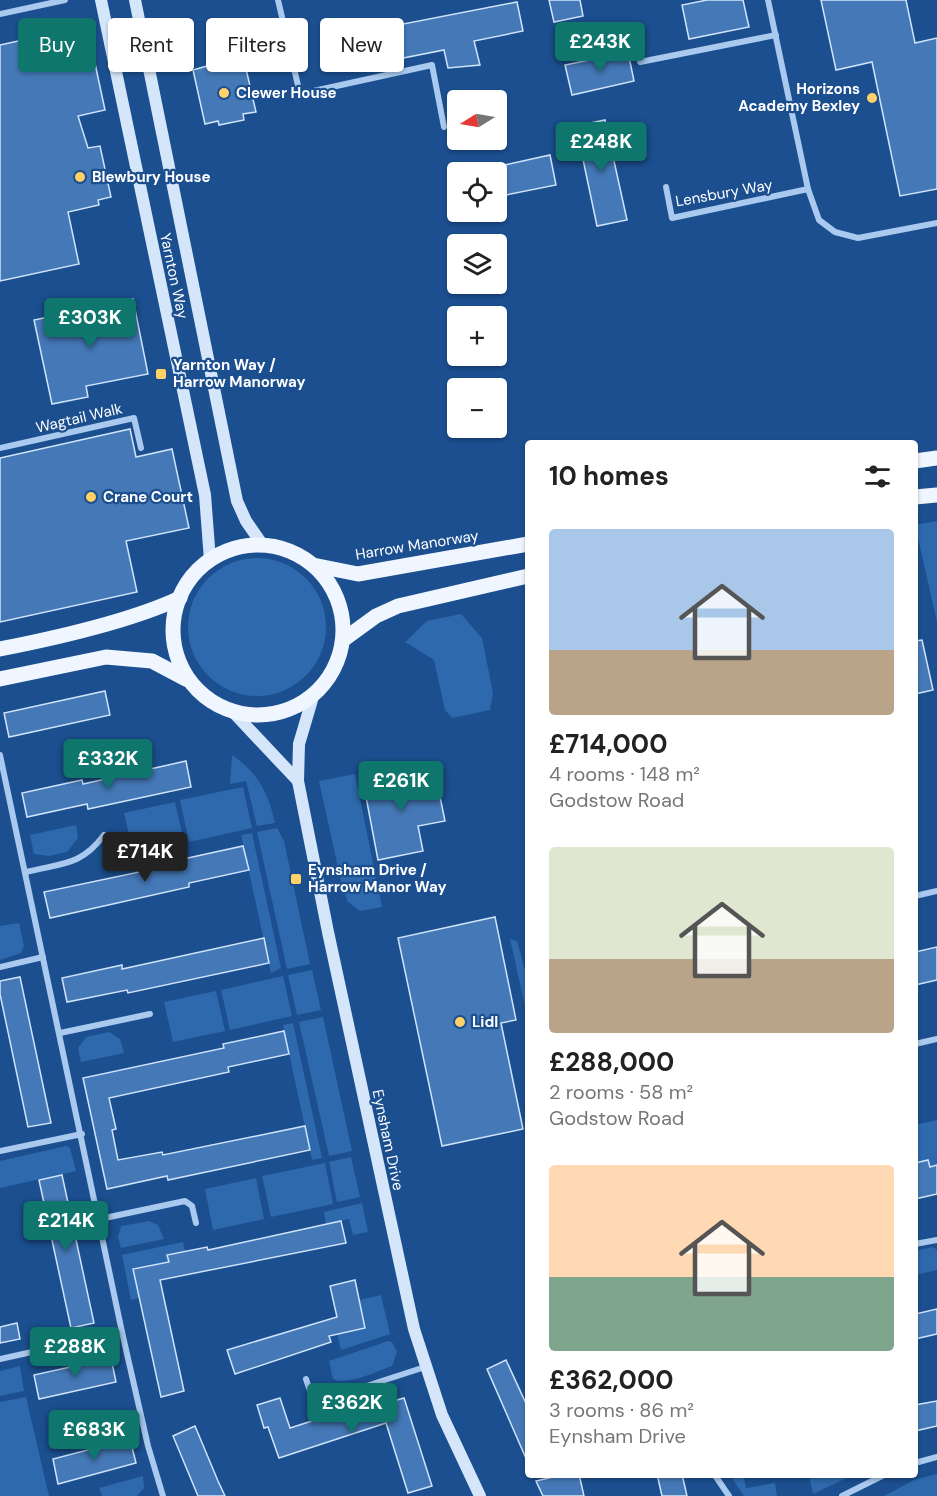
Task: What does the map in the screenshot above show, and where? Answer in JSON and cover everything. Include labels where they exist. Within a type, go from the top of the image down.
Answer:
[{"type":"main road","points":[[918,460],[937,458]]},
{"type":"main road","points":[[918,497],[937,495]]},
{"type":"main road","points":[[0,679],[106,657],[152,661],[186,679],[200,693],[233,712],[251,714],[280,712],[312,700],[327,681],[338,659],[344,628],[337,601],[328,582],[313,565],[284,548],[262,544],[230,551],[210,560],[188,583],[180,598],[173,635],[178,663],[186,679]]},
{"type":"main road","name":"Harrow Manorway","points":[[313,565],[358,574],[525,545]]},
{"type":"main road","points":[[343,640],[376,616],[398,606],[525,577]]},
{"type":"main road","points":[[0,649],[62,635],[155,609],[180,598]]},
{"type":"street","points":[[0,14],[65,0]]},
{"type":"street","name":"Yarnton Way","points":[[101,0],[205,495],[210,560]]},
{"type":"street","name":"Yarnton Way","points":[[135,0],[237,501],[246,521],[262,544]]},
{"type":"street","points":[[278,0],[300,94],[432,65],[444,127]]},
{"type":"street","points":[[768,0],[808,189],[819,220],[836,232],[858,238],[937,223]]},
{"type":"street","points":[[639,62],[776,35]]},
{"type":"street","name":"Lensbury Way","points":[[666,187],[672,218],[808,189]]},
{"type":"street","name":"Wagtail Walk","points":[[0,448],[134,418],[141,448]]},
{"type":"street","name":"Eynsham Drive","points":[[312,700],[299,744],[298,781],[397,1253],[425,1367],[450,1435],[480,1496]]},
{"type":"street","points":[[233,712],[298,781]]},
{"type":"street","points":[[0,755],[100,1219],[122,1332],[148,1446],[163,1496]]},
{"type":"street","points":[[26,872],[82,858],[91,852],[104,835]]},
{"type":"street","points":[[918,895],[937,891]]},
{"type":"street","points":[[0,967],[44,957]]},
{"type":"street","points":[[60,1033],[150,1014]]},
{"type":"street","points":[[918,1043],[937,1039]]},
{"type":"street","points":[[0,1151],[82,1134]]},
{"type":"street","points":[[100,1219],[185,1201],[192,1206],[196,1223]]},
{"type":"street","points":[[918,1243],[937,1240]]},
{"type":"street","points":[[0,1359],[122,1332]]},
{"type":"street","points":[[306,1379],[314,1403],[425,1367]]},
{"type":"street","points":[[918,1462],[937,1457]]},
{"type":"street","points":[[717,1478],[729,1496]]},
{"type":"street","points":[[842,1496],[878,1478]]},
{"type":"shaded area","points":[[937,521],[937,622],[918,538],[918,524]]},
{"type":"shaded area","points":[[257,558],[283,564],[295,570],[305,579],[314,589],[320,601],[326,627],[320,653],[314,665],[305,675],[295,684],[283,690],[257,696],[231,690],[219,684],[209,675],[200,665],[194,653],[188,627],[194,601],[200,589],[209,579],[219,570],[231,564]]},
{"type":"shaded area","points":[[461,614],[482,638],[493,693],[490,710],[452,718],[445,710],[434,660],[405,642],[427,621]]},
{"type":"shaded area","points":[[232,755],[249,769],[261,784],[275,823],[257,826],[246,781],[230,784]]},
{"type":"shaded area","points":[[355,774],[382,907],[360,911],[348,902],[342,886],[319,781]]},
{"type":"shaded area","points":[[243,787],[252,828],[189,842],[180,800]]},
{"type":"shaded area","points":[[175,802],[184,842],[133,853],[124,813]]},
{"type":"shaded area","points":[[76,825],[78,838],[67,852],[49,856],[34,854],[30,835]]},
{"type":"shaded area","points":[[277,828],[284,841],[310,964],[287,969],[257,832]]},
{"type":"shaded area","points":[[252,833],[281,968],[271,973],[241,835]]},
{"type":"shaded area","points":[[19,923],[24,946],[21,953],[0,960],[0,926]]},
{"type":"shaded area","points":[[510,939],[517,941],[525,970],[525,1006]]},
{"type":"shaded area","points":[[312,970],[321,1010],[297,1015],[288,975]]},
{"type":"shaded area","points":[[283,976],[292,1016],[230,1030],[221,990]]},
{"type":"shaded area","points":[[216,991],[225,1031],[173,1042],[164,1002]]},
{"type":"shaded area","points":[[323,1017],[352,1151],[329,1156],[299,1022]]},
{"type":"shaded area","points":[[293,1023],[322,1158],[312,1160],[283,1025]]},
{"type":"shaded area","points":[[109,1032],[120,1039],[124,1053],[81,1062],[78,1048],[86,1037]]},
{"type":"shaded area","points":[[937,1120],[937,1165],[930,1167],[928,1160],[918,1162],[918,1124]]},
{"type":"shaded area","points":[[66,1146],[70,1148],[76,1171],[0,1188],[0,1161]]},
{"type":"shaded area","points":[[351,1157],[360,1197],[337,1202],[329,1162]]},
{"type":"shaded area","points":[[325,1163],[333,1204],[271,1217],[262,1176]]},
{"type":"shaded area","points":[[256,1178],[264,1219],[213,1230],[205,1189]]},
{"type":"shaded area","points":[[362,1203],[368,1232],[353,1235],[349,1219],[326,1224],[324,1212]]},
{"type":"shaded area","points":[[149,1221],[158,1225],[164,1239],[121,1248],[118,1237],[121,1226]]},
{"type":"shaded area","points":[[183,1242],[185,1251],[167,1255],[169,1264],[134,1269],[139,1298],[131,1300],[122,1255]]},
{"type":"shaded area","points":[[933,1247],[937,1250],[937,1270],[918,1274],[918,1250]]},
{"type":"shaded area","points":[[381,1295],[390,1334],[341,1350],[337,1334],[365,1328],[359,1300]]},
{"type":"shaded area","points":[[388,1341],[392,1342],[397,1352],[392,1366],[346,1381],[333,1379],[329,1361]]},
{"type":"shaded area","points":[[20,1366],[24,1391],[0,1396],[0,1371]]},
{"type":"shaded area","points":[[26,1397],[49,1496],[0,1496],[0,1402]]},
{"type":"shaded area","points":[[937,1474],[937,1496],[884,1496],[914,1480]]},
{"type":"shaded area","points":[[143,1476],[144,1488],[137,1496],[102,1496],[99,1488]]},
{"type":"shaded area","points":[[732,1478],[744,1478],[746,1488],[775,1483],[777,1496],[744,1496]]},
{"type":"shaded area","points":[[810,1478],[847,1478],[813,1494]]},
{"type":"building","points":[[549,0],[580,0],[583,16],[554,22]]},
{"type":"building","points":[[707,0],[743,0],[749,27],[689,39],[682,5]]},
{"type":"building","points":[[821,0],[906,0],[915,43],[937,38],[937,189],[900,196],[872,62],[836,70]]},
{"type":"building","points":[[517,2],[523,31],[474,41],[480,65],[448,68],[444,50],[404,58],[404,24]]},
{"type":"building","points":[[18,41],[18,72],[96,72],[96,68],[105,110],[78,116],[88,148],[100,146],[111,197],[98,200],[99,205],[68,212],[79,264],[0,281],[0,45]]},
{"type":"building","points":[[628,52],[634,81],[572,95],[565,65]]},
{"type":"building","name":"Clewer House","points":[[206,66],[206,72],[247,72],[256,112],[243,114],[244,120],[219,125],[218,121],[205,124],[194,70]]},
{"type":"building","points":[[605,120],[627,220],[597,226],[576,126]]},
{"type":"building","points":[[550,155],[556,185],[507,195],[507,165]]},
{"type":"building","points":[[133,299],[148,374],[86,386],[88,397],[52,404],[34,320]]},
{"type":"building","name":"Crane Court","points":[[130,429],[136,457],[172,449],[189,528],[126,541],[137,592],[0,622],[0,458]]},
{"type":"building","points":[[922,640],[933,690],[918,693],[918,641]]},
{"type":"building","points":[[105,691],[110,715],[9,737],[4,713]]},
{"type":"building","points":[[186,761],[191,787],[88,809],[87,804],[27,817],[22,793],[82,780],[83,784]]},
{"type":"building","points":[[407,772],[409,782],[436,777],[445,821],[418,826],[423,851],[378,860],[363,781]]},
{"type":"building","points":[[243,846],[249,870],[189,883],[189,887],[50,918],[44,892],[163,867],[184,862],[183,859]]},
{"type":"building","points":[[495,917],[516,1020],[501,1023],[523,1129],[442,1146],[398,938]]},
{"type":"building","points":[[264,938],[269,963],[128,993],[127,990],[67,1002],[62,978],[122,965],[122,969]]},
{"type":"building","points":[[937,947],[937,980],[918,984],[918,951]]},
{"type":"building","points":[[20,977],[51,1123],[28,1127],[0,994],[0,981]]},
{"type":"building","points":[[284,1031],[289,1054],[228,1067],[229,1072],[109,1098],[116,1129],[112,1130],[118,1160],[162,1152],[163,1155],[305,1126],[310,1150],[168,1180],[167,1176],[107,1189],[83,1078],[224,1048],[223,1044]]},
{"type":"building","points":[[928,1160],[930,1167],[937,1165],[937,1194],[918,1198],[918,1162]]},
{"type":"building","points":[[62,1175],[94,1323],[71,1328],[39,1180]]},
{"type":"building","points":[[341,1221],[346,1243],[160,1280],[184,1391],[161,1397],[133,1269],[169,1262],[167,1255],[207,1247],[208,1250]]},
{"type":"building","points":[[355,1280],[365,1328],[329,1336],[331,1342],[235,1374],[227,1350],[337,1317],[330,1286]]},
{"type":"building","points":[[937,1309],[937,1334],[918,1338],[918,1313]]},
{"type":"building","points":[[17,1323],[20,1339],[0,1343],[0,1327]]},
{"type":"building","points":[[111,1358],[116,1382],[39,1399],[34,1375]]},
{"type":"building","points":[[506,1360],[525,1401],[525,1456],[487,1369]]},
{"type":"building","points":[[280,1398],[290,1428],[368,1403],[369,1408],[404,1398],[432,1486],[408,1493],[386,1423],[279,1458],[268,1427],[264,1428],[257,1405]]},
{"type":"building","points":[[937,1401],[937,1426],[918,1430],[918,1404]]},
{"type":"building","points":[[195,1426],[225,1496],[198,1496],[173,1436]]},
{"type":"building","points":[[130,1439],[136,1463],[58,1484],[53,1459]]},
{"type":"building","points":[[549,1478],[580,1478],[584,1496],[543,1496],[536,1481]]},
{"type":"building","points":[[658,1478],[683,1478],[687,1496],[662,1496]]},
{"type":"place","name":"Clewer House","points":[[224,93]]},
{"type":"place","name":"Horizons Academy Bexley","points":[[872,98]]},
{"type":"place","name":"Blewbury House","points":[[80,177]]},
{"type":"place","name":"Yarnton Way / Harrow Manorway","points":[[161,374]]},
{"type":"place","name":"Crane Court","points":[[91,497]]},
{"type":"place","name":"Eynsham Drive / Harrow Manor Way","points":[[296,879]]},
{"type":"place","name":"Lidl","points":[[460,1022]]}]
